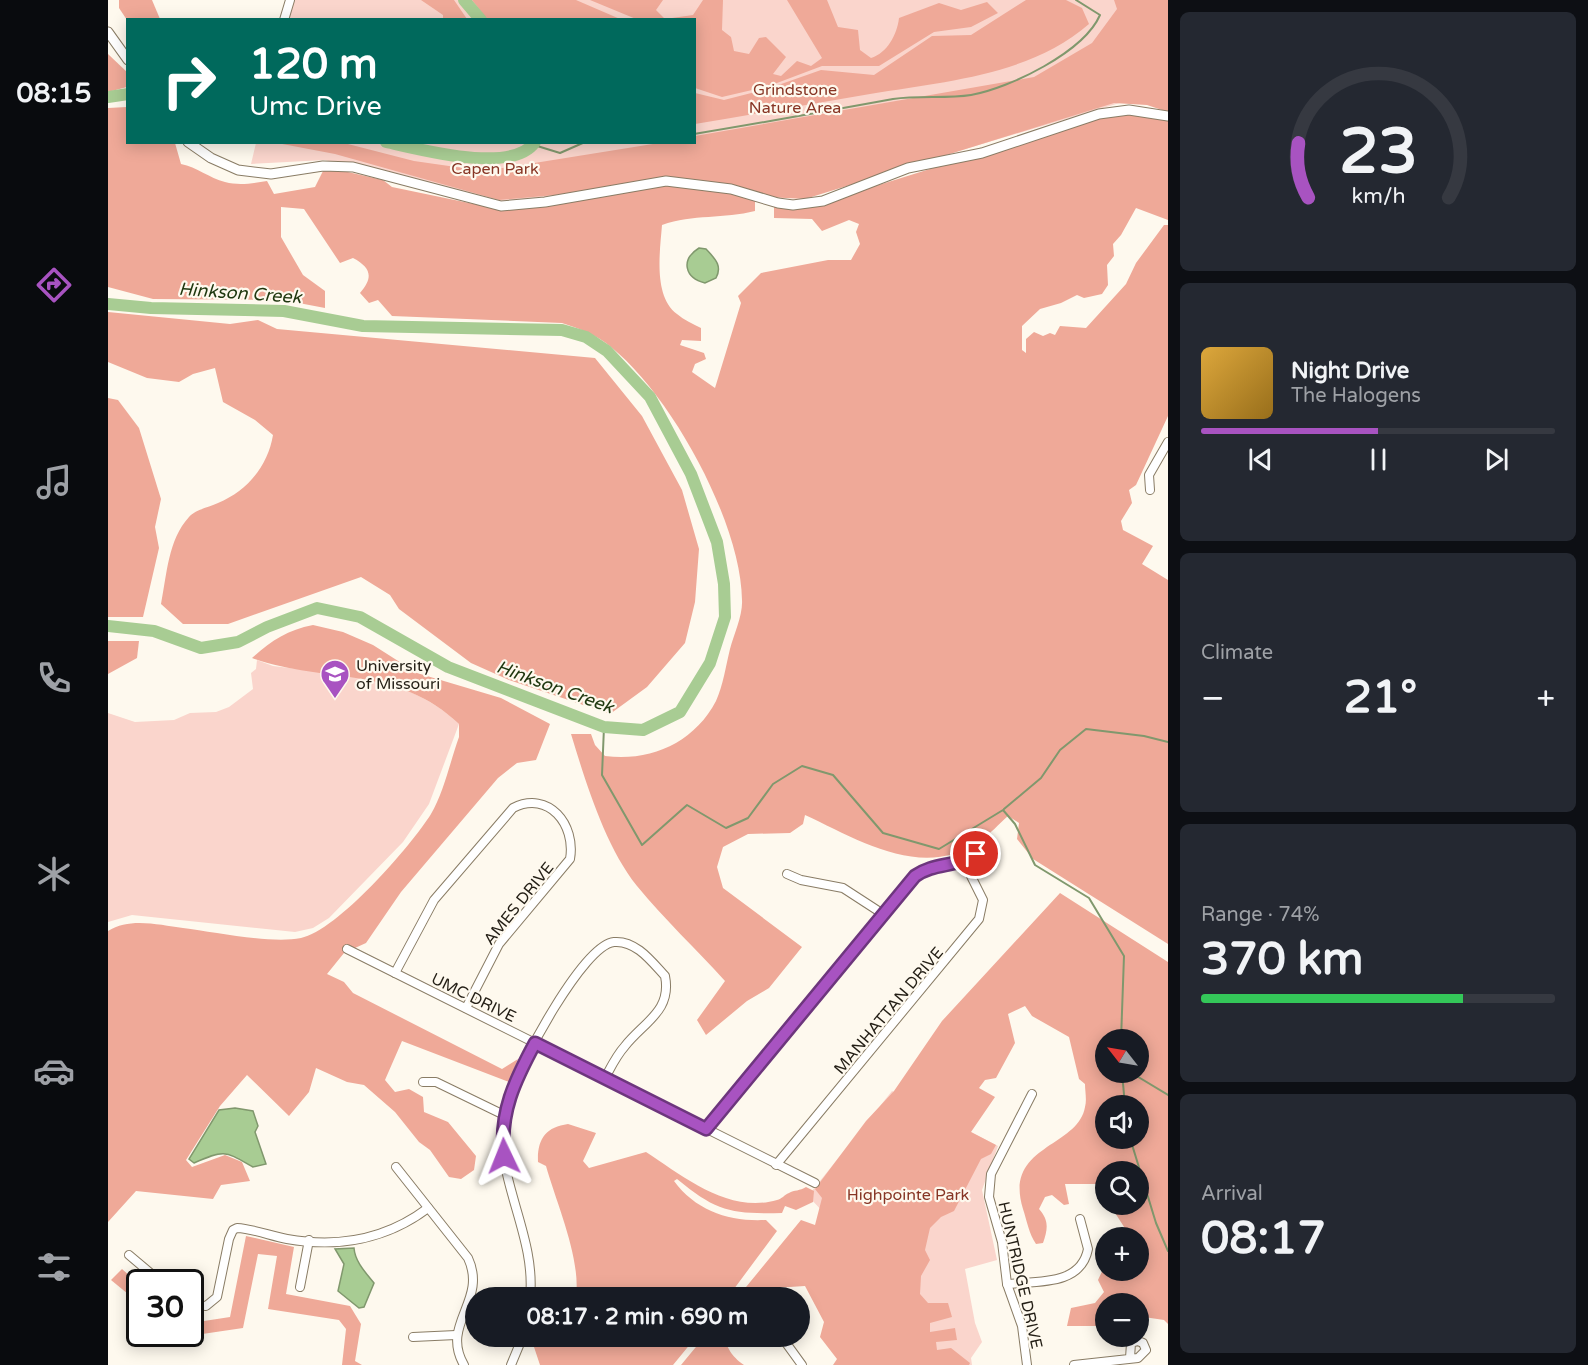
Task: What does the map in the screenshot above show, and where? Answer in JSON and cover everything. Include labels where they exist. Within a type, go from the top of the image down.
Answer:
[{"type":"street","points":[[285,18],[290,0]]},
{"type":"street","points":[[108,32],[126,57]]},
{"type":"street","points":[[191,144],[211,158],[238,170],[271,174],[324,166],[353,167],[501,206],[545,202],[666,181],[730,189],[793,205],[823,201],[908,168],[982,153],[1106,112],[1128,110],[1168,117]]},
{"type":"street","points":[[1150,490],[1149,475],[1168,442]]},
{"type":"street","name":"AMES DRIVE","points":[[395,973],[434,900],[513,808],[525,802],[536,802],[557,813],[569,834],[572,848],[570,859],[499,944],[466,1008]]},
{"type":"street","points":[[706,1129],[915,876],[923,870],[964,862],[986,844]]},
{"type":"street","name":"MANHATTAN DRIVE","points":[[776,1165],[979,919],[983,900],[964,862]]},
{"type":"street","points":[[787,874],[801,880],[843,888],[883,914]]},
{"type":"street","points":[[529,1287],[526,1245],[504,1156],[502,1136],[504,1115],[511,1090],[556,1001],[597,951],[614,942],[635,947],[665,976],[667,996],[658,1014],[626,1044],[605,1078]]},
{"type":"street","name":"UMC DRIVE","points":[[347,949],[815,1183]]},
{"type":"street","points":[[423,1082],[436,1082],[504,1115]]},
{"type":"street","name":"HUNTRIDGE DRIVE","points":[[1027,1365],[1022,1326],[1007,1284],[1002,1242],[988,1187],[991,1174],[1032,1094]]},
{"type":"street","points":[[396,1167],[468,1258],[474,1270],[473,1294],[456,1335],[455,1345],[464,1365]]},
{"type":"street","points":[[204,1306],[218,1297],[233,1230],[242,1228],[288,1239],[357,1240],[397,1229],[428,1208]]},
{"type":"street","points":[[1007,1284],[1064,1278],[1078,1270],[1088,1249],[1080,1219]]},
{"type":"street","points":[[300,1287],[309,1240]]},
{"type":"street","points":[[129,1255],[146,1269]]},
{"type":"street","points":[[413,1336],[456,1335]]},
{"type":"street","points":[[511,1365],[518,1347]]},
{"type":"street","points":[[789,1347],[802,1365]]},
{"type":"street","points":[[1074,1365],[1130,1359]]},
{"type":"green space","points":[[119,0],[152,0],[160,18],[126,18],[119,8]]},
{"type":"green space","name":"Grindstone Nature Area","points":[[289,0],[1168,0],[1143,96],[805,197],[661,182],[495,205],[325,160],[251,164],[256,144],[696,144],[696,18],[285,18]]},
{"type":"green space","points":[[421,0],[454,0],[466,18],[443,18],[443,15]]},
{"type":"green space","points":[[472,0],[576,0],[618,18],[486,18]]},
{"type":"green space","points":[[590,0],[663,0],[656,10],[664,18],[634,18]]},
{"type":"green space","points":[[703,0],[723,0],[722,30],[731,37],[734,51],[749,54],[759,38],[766,37],[786,57],[773,74],[781,76],[797,61],[811,66],[822,58],[787,0],[827,0],[838,27],[858,30],[860,50],[871,58],[886,48],[896,31],[899,18],[939,3],[961,10],[987,2],[998,13],[971,27],[934,32],[879,66],[822,66],[769,86],[722,97],[696,88],[696,18],[672,18],[693,15]]},
{"type":"green space","points":[[1026,0],[1066,0],[1082,8],[1089,24],[1040,55],[985,74],[696,124],[696,93],[724,100],[767,89],[821,70],[874,75],[932,36],[971,35]]},
{"type":"green space","points":[[1114,0],[1168,0],[1168,112],[1147,105],[1114,103],[805,199],[750,196],[755,201],[755,211],[685,219],[662,225],[660,272],[661,285],[669,306],[677,314],[701,328],[701,341],[682,340],[680,345],[704,353],[706,359],[695,364],[692,372],[715,388],[741,303],[738,296],[761,273],[828,260],[851,260],[860,244],[856,232],[859,224],[849,220],[822,231],[812,219],[774,218],[774,207],[805,208],[1113,112],[1147,114],[1168,121],[1168,220],[1136,208],[1121,235],[1113,244],[1114,256],[1107,265],[1108,285],[1102,294],[1084,298],[1077,295],[1061,303],[1040,309],[1022,326],[1022,350],[1026,353],[1026,339],[1034,332],[1043,336],[1050,333],[1055,335],[1060,326],[1086,328],[1126,284],[1136,263],[1164,225],[1168,225],[1168,416],[1136,485],[1129,490],[1132,503],[1121,521],[1123,530],[1153,546],[1142,564],[1168,580],[1168,944],[1033,859],[1017,839],[1019,823],[1008,816],[980,841],[958,852],[936,857],[914,857],[869,845],[805,815],[803,824],[790,833],[748,834],[723,847],[717,867],[723,888],[802,947],[769,988],[747,1001],[706,1035],[697,1020],[725,981],[658,910],[626,870],[606,833],[571,734],[591,734],[595,745],[605,756],[638,756],[669,746],[683,738],[707,716],[716,701],[741,612],[739,569],[730,534],[716,498],[679,428],[634,368],[606,343],[582,330],[562,323],[392,316],[378,300],[369,303],[360,293],[369,278],[367,270],[353,258],[340,263],[304,209],[281,207],[281,237],[303,275],[325,291],[325,308],[283,300],[153,299],[108,287],[108,108],[126,107],[126,144],[175,144],[181,164],[225,182],[241,184],[267,181],[274,194],[315,187],[323,171],[339,170],[383,180],[392,187],[498,209],[515,210],[570,200],[588,192],[499,200],[335,154],[282,144],[348,144],[414,161],[484,171],[653,144],[696,144],[696,136],[1034,77],[1092,43],[1117,9]]},
{"type":"green space","points":[[108,54],[126,71],[126,87],[108,92]]},
{"type":"green space","points":[[108,312],[230,324],[258,320],[277,329],[595,358],[642,416],[682,490],[699,549],[695,602],[685,643],[647,687],[610,714],[509,680],[471,663],[399,609],[390,595],[361,577],[228,624],[183,624],[161,604],[169,558],[177,536],[192,515],[228,498],[247,484],[261,467],[273,435],[255,420],[223,402],[215,368],[193,374],[179,382],[147,378],[108,362]]},
{"type":"green space","points":[[108,398],[118,400],[139,428],[161,499],[155,527],[159,548],[143,617],[108,617]]},
{"type":"green space","points":[[313,625],[343,632],[373,645],[417,673],[501,698],[550,724],[536,760],[517,763],[498,778],[401,892],[366,943],[344,953],[327,974],[344,982],[353,993],[502,1069],[518,1059],[509,1082],[402,1041],[385,1080],[395,1092],[409,1089],[423,1097],[424,1112],[448,1122],[476,1156],[474,1170],[461,1179],[449,1177],[430,1150],[419,1142],[395,1112],[364,1085],[347,1082],[316,1068],[309,1092],[289,1116],[247,1075],[220,1106],[186,1160],[192,1167],[225,1155],[242,1162],[250,1181],[221,1185],[213,1199],[136,1191],[108,1222],[108,931],[126,924],[145,923],[274,940],[301,938],[316,932],[353,904],[391,865],[431,814],[443,787],[459,737],[459,724],[436,705],[411,692],[386,684],[279,666],[252,658],[280,637]]},
{"type":"green space","points":[[108,641],[139,641],[137,658],[108,674]]},
{"type":"green space","points":[[257,660],[273,666],[348,675],[396,686],[439,708],[459,724],[429,804],[403,842],[329,918],[313,928],[295,932],[132,915],[108,922],[108,713],[135,722],[174,720],[190,713],[216,712],[229,707],[253,689],[251,673],[256,669]]},
{"type":"green space","points":[[1060,893],[1168,962],[1168,1324],[1164,1320],[1149,1318],[1149,1293],[1103,1293],[1098,1281],[1149,1281],[1149,1227],[1124,1227],[1116,1215],[1149,1215],[1149,1161],[1095,1161],[1095,1184],[1065,1184],[1069,1204],[1064,1205],[1052,1195],[1045,1197],[1039,1209],[1047,1225],[1043,1243],[1036,1244],[1030,1232],[1020,1188],[1023,1172],[1032,1159],[1080,1121],[1086,1096],[1085,1084],[1079,1079],[1069,1037],[1032,1016],[1025,1006],[1008,1014],[1015,1043],[996,1078],[985,1080],[979,1088],[995,1097],[971,1132],[996,1145],[991,1154],[981,1159],[954,1211],[941,1217],[930,1228],[925,1250],[930,1260],[921,1276],[920,1294],[928,1303],[948,1303],[952,1317],[930,1323],[930,1332],[955,1328],[957,1340],[936,1342],[937,1350],[951,1348],[970,1363],[969,1365],[833,1365],[837,1359],[820,1337],[824,1322],[810,1295],[810,1287],[746,1287],[801,1220],[815,1225],[822,1198],[815,1189],[866,1121],[894,1091],[942,1021]]},
{"type":"green space","name":"Highpointe Park","points":[[892,1091],[998,1146],[982,1190],[997,1260],[965,1269],[975,1323],[982,1342],[971,1358],[972,1365],[878,1365],[848,1238],[808,1196]]},
{"type":"green space","points":[[568,1124],[596,1133],[583,1161],[589,1168],[646,1152],[691,1182],[724,1198],[759,1203],[779,1199],[806,1187],[814,1191],[813,1202],[796,1210],[785,1206],[782,1213],[750,1213],[725,1209],[714,1205],[677,1179],[674,1181],[683,1191],[703,1207],[740,1219],[766,1220],[777,1231],[735,1287],[577,1287],[575,1266],[567,1231],[546,1166],[538,1162],[539,1147],[544,1135]]},
{"type":"green space","points":[[246,1236],[294,1247],[286,1294],[350,1306],[361,1324],[355,1361],[362,1365],[342,1365],[346,1329],[339,1320],[268,1309],[277,1256],[258,1254],[243,1328],[204,1334],[204,1321],[230,1317]]},
{"type":"green space","points":[[122,1269],[126,1273],[126,1292],[111,1280]]},
{"type":"green space","points":[[1095,1303],[1095,1326],[1067,1326],[1071,1308]]},
{"type":"green space","points":[[534,1347],[688,1347],[673,1365],[540,1365]]},
{"type":"green space","points":[[696,1347],[728,1347],[737,1360],[744,1365],[681,1365]]},
{"type":"shaded area","points":[[699,248],[706,249],[715,259],[719,269],[716,278],[705,283],[693,277],[687,268],[689,258]]},
{"type":"shaded area","points":[[235,1108],[253,1111],[258,1126],[255,1132],[266,1164],[253,1167],[225,1154],[212,1155],[194,1163],[189,1159],[219,1110]]},
{"type":"shaded area","points":[[354,1248],[359,1263],[374,1283],[364,1307],[359,1308],[338,1291],[344,1264],[335,1249]]},
{"type":"waterway","name":"Hinkson Creek","points":[[464,0],[479,18]]},
{"type":"waterway","points":[[696,134],[893,99],[971,95],[1005,85],[1062,55],[1091,29],[1100,15],[1076,0]]},
{"type":"waterway","name":"Hinkson Creek","points":[[108,97],[126,94]]},
{"type":"waterway","name":"Hinkson Creek","points":[[395,144],[442,154],[486,158],[507,157],[523,152],[533,144]]},
{"type":"waterway","points":[[534,145],[560,153],[580,144]]},
{"type":"waterway","name":"Hinkson Creek","points":[[108,304],[151,308],[284,311],[363,326],[562,330],[586,337],[607,351],[650,397],[691,474],[717,542],[724,584],[725,617],[710,663],[680,712],[643,730],[604,727],[448,667],[360,617],[317,608],[267,627],[238,642],[201,648],[154,631],[108,626]]},
{"type":"waterway","points":[[604,727],[602,775],[642,845],[687,805],[726,828],[748,818],[773,784],[802,766],[833,775],[883,833],[939,849],[1003,810],[1015,824],[1035,865],[1089,898],[1124,956],[1121,1029]]},
{"type":"waterway","points":[[1004,809],[1041,778],[1060,750],[1086,729],[1144,736],[1168,742]]},
{"type":"waterway","points":[[1123,1083],[1124,1095]]},
{"type":"waterway","points":[[1148,1083],[1168,1095]]},
{"type":"waterway","points":[[1133,1149],[1156,1223],[1168,1251]]},
{"type":"place","name":"University of Missouri","points":[[335,700]]},
{"type":"route","points":[[504,1156],[502,1136],[504,1115],[511,1090],[535,1043],[706,1129],[915,876],[934,866],[964,862],[976,854]]},
{"type":"park label","name":"Capen Park","points":[[495,168]]}]
